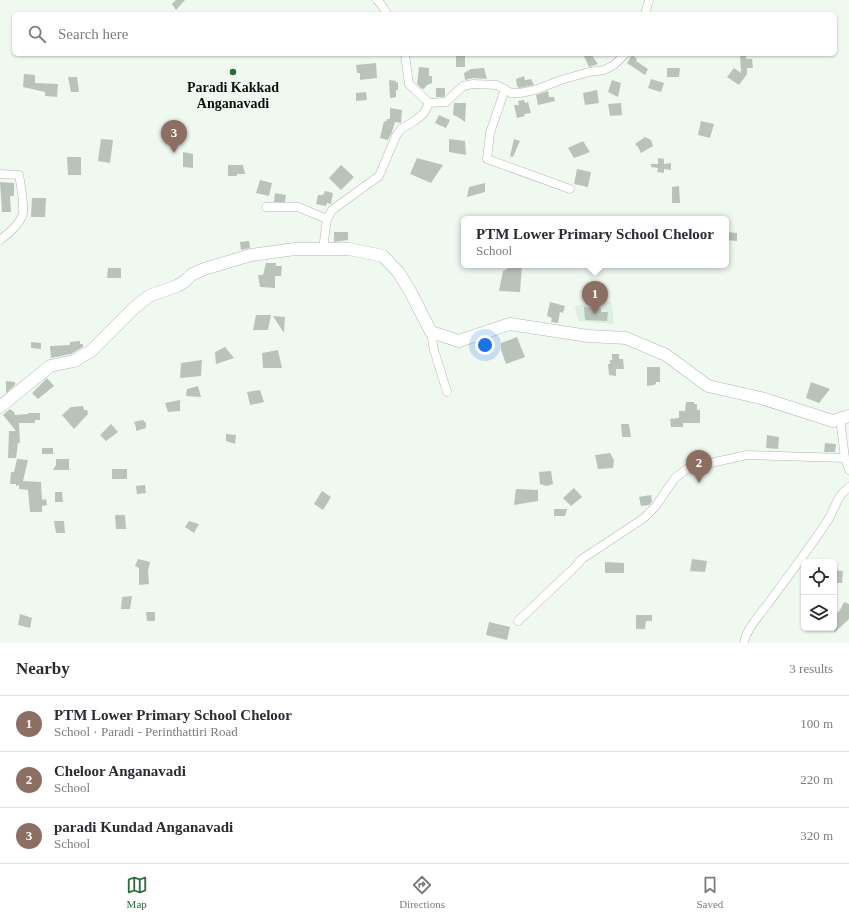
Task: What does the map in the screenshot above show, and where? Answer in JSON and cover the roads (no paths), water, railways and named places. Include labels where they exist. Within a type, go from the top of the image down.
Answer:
[{"type":"main road","points":[[0,407],[50,366],[74,361],[91,351],[134,308],[149,296],[177,286],[191,275],[204,269],[251,255],[295,249],[349,249],[383,256],[399,273],[431,332],[459,341],[510,324],[588,336],[626,338],[666,355],[708,386],[761,398],[833,421],[845,418]]},
{"type":"street","points":[[377,0],[386,12]]},
{"type":"street","points":[[646,12],[649,0]]},
{"type":"street","points":[[405,56],[409,84],[429,103],[446,102],[463,86],[486,84],[497,85],[505,90],[520,93],[589,72],[604,70],[614,65],[623,56]]},
{"type":"street","points":[[505,90],[490,133],[487,159],[570,189]]},
{"type":"street","points":[[323,249],[327,219],[332,210],[379,176],[396,136],[401,129],[424,113],[429,103]]},
{"type":"street","points":[[0,174],[19,175],[22,190],[23,214],[10,233],[0,240]]},
{"type":"street","points":[[266,207],[298,207],[327,219]]},
{"type":"street","points":[[431,332],[434,350],[447,392]]},
{"type":"street","points":[[845,418],[845,458],[849,470]]},
{"type":"street","points":[[518,621],[582,559],[644,518],[675,478],[688,468],[747,455],[845,458]]},
{"type":"street","points":[[744,643],[745,638],[757,619],[829,518],[840,494],[849,487]]},
{"type":"place","name":"Paradi Kakkad Anganavadi","points":[[233,72]]},
{"type":"place","name":"paradi Kundad Anganavadi","points":[[174,153]]},
{"type":"place","name":"PTM Lower Primary School Cheloor","points":[[595,314]]},
{"type":"place","name":"Cheloor Anganavadi","points":[[699,483]]}]
